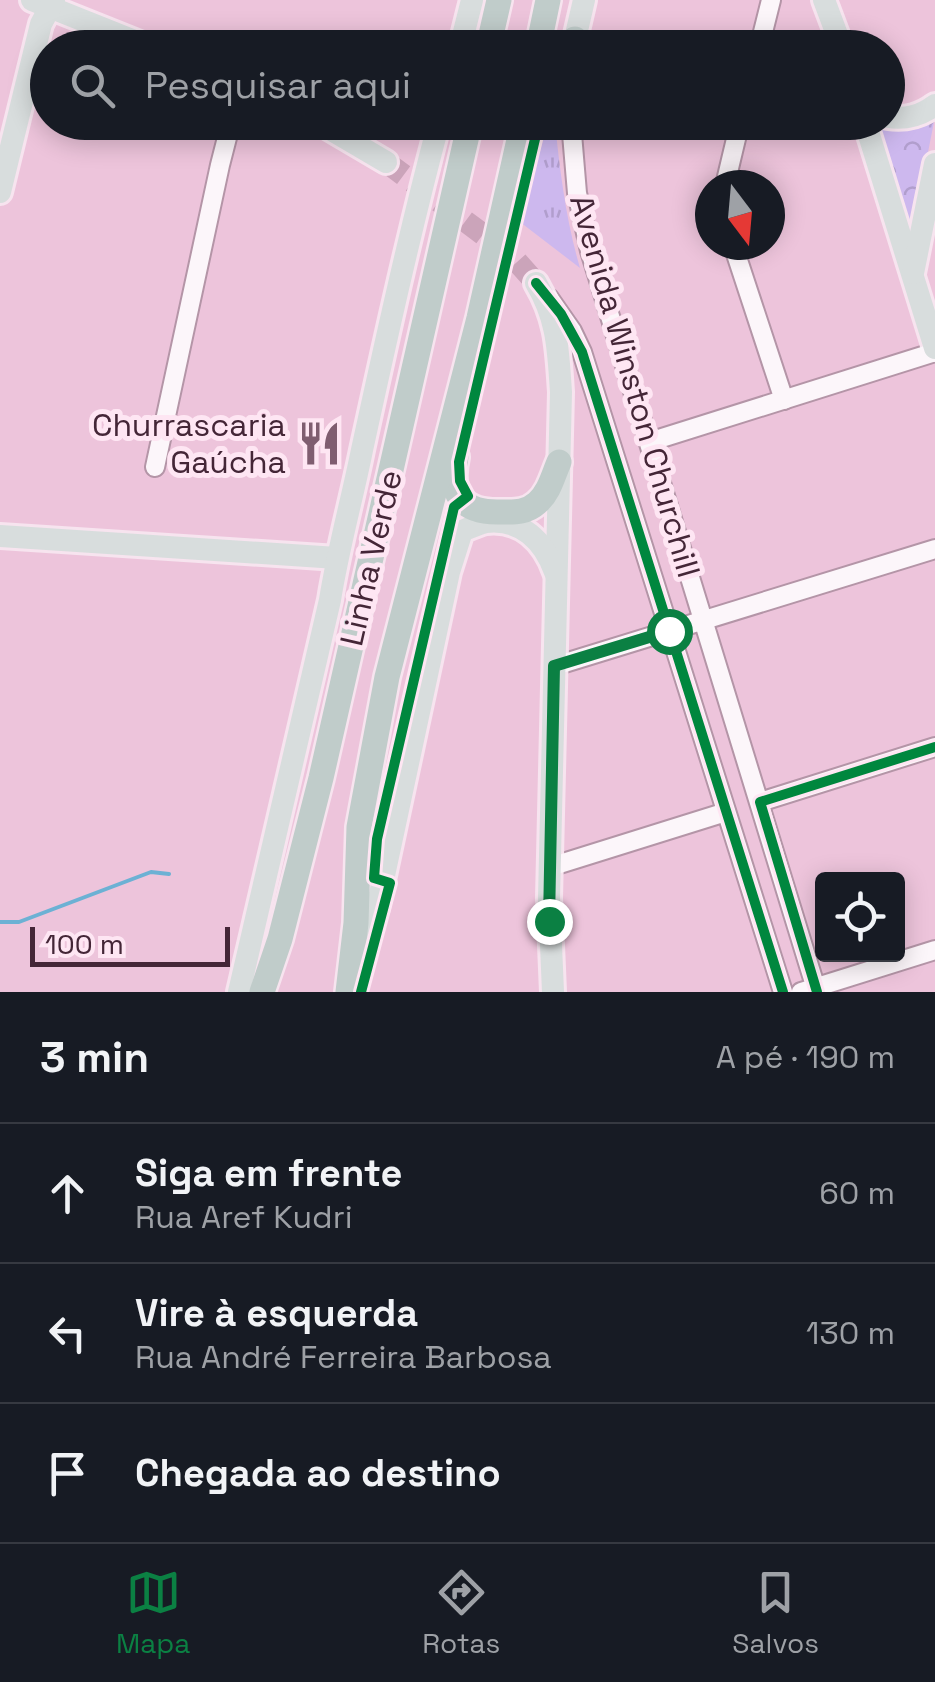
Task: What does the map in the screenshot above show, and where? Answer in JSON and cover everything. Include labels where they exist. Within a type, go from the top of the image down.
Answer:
[{"type":"highway","points":[[479,30],[481,0]]},
{"type":"highway","points":[[492,30],[499,0]]},
{"type":"highway","points":[[542,30],[548,0]]},
{"type":"highway","name":"Linha Verde","points":[[262,992],[280,939],[321,778],[466,140]]},
{"type":"highway","name":"Linha Verde","points":[[348,992],[363,797],[387,676],[479,318],[519,140]]},
{"type":"highway","points":[[514,165],[526,140]]},
{"type":"highway","points":[[479,318],[482,340],[453,469],[457,494],[466,506],[485,512],[521,512],[546,494],[559,462]]},
{"type":"main road","points":[[464,30],[472,0]]},
{"type":"main road","points":[[577,30],[584,0]]},
{"type":"main road","points":[[824,0],[835,30]]},
{"type":"main road","points":[[40,30],[45,2],[110,30]]},
{"type":"main road","points":[[0,192],[30,69]]},
{"type":"main road","points":[[905,120],[935,105]]},
{"type":"main road","points":[[349,140],[386,162]]},
{"type":"main road","points":[[238,992],[330,600],[399,278],[434,140]]},
{"type":"main road","points":[[871,140],[935,350]]},
{"type":"main road","points":[[913,276],[935,164]]},
{"type":"main road","points":[[536,283],[552,314],[559,342],[561,392],[549,921],[553,992]]},
{"type":"main road","points":[[348,992],[377,908],[449,572],[462,531],[485,522],[509,524],[532,534],[548,552],[556,575]]},
{"type":"main road","points":[[0,536],[337,558]]},
{"type":"street","points":[[764,30],[772,0]]},
{"type":"street","points":[[156,466],[227,140]]},
{"type":"street","name":"Avenida Winston Churchill","points":[[573,140],[587,239],[760,802],[811,990]]},
{"type":"street","points":[[729,170],[736,140]]},
{"type":"street","points":[[738,260],[784,400]]},
{"type":"street","name":"Avenida Winston Churchill","points":[[536,283],[561,314],[582,352],[783,992]]},
{"type":"street","points":[[649,442],[935,350]]},
{"type":"street","points":[[554,666],[935,549]]},
{"type":"street","points":[[760,802],[935,747]]},
{"type":"street","points":[[550,866],[726,812]]},
{"type":"street","points":[[811,990],[935,950]]},
{"type":"green space","points":[[934,122],[912,233],[878,140],[905,140],[905,130]]},
{"type":"green space","points":[[543,140],[557,140],[564,196],[580,268],[520,222]]},
{"type":"waterway","points":[[0,922],[19,922],[151,872],[169,874]]},
{"type":"tunnel","points":[[386,162],[512,256],[536,283]]},
{"type":"cycle path","points":[[361,992],[390,883],[374,878],[377,839],[454,507],[468,496],[460,481],[459,462],[535,140]]},
{"type":"cycle path","points":[[536,283],[561,314],[582,352],[783,992]]},
{"type":"cycle path","points":[[817,992],[760,802],[935,747]]},
{"type":"place","name":"Churrascaria Gaúcha","points":[[319,443]]},
{"type":"route","points":[[549,921],[554,666],[669,631]]}]
